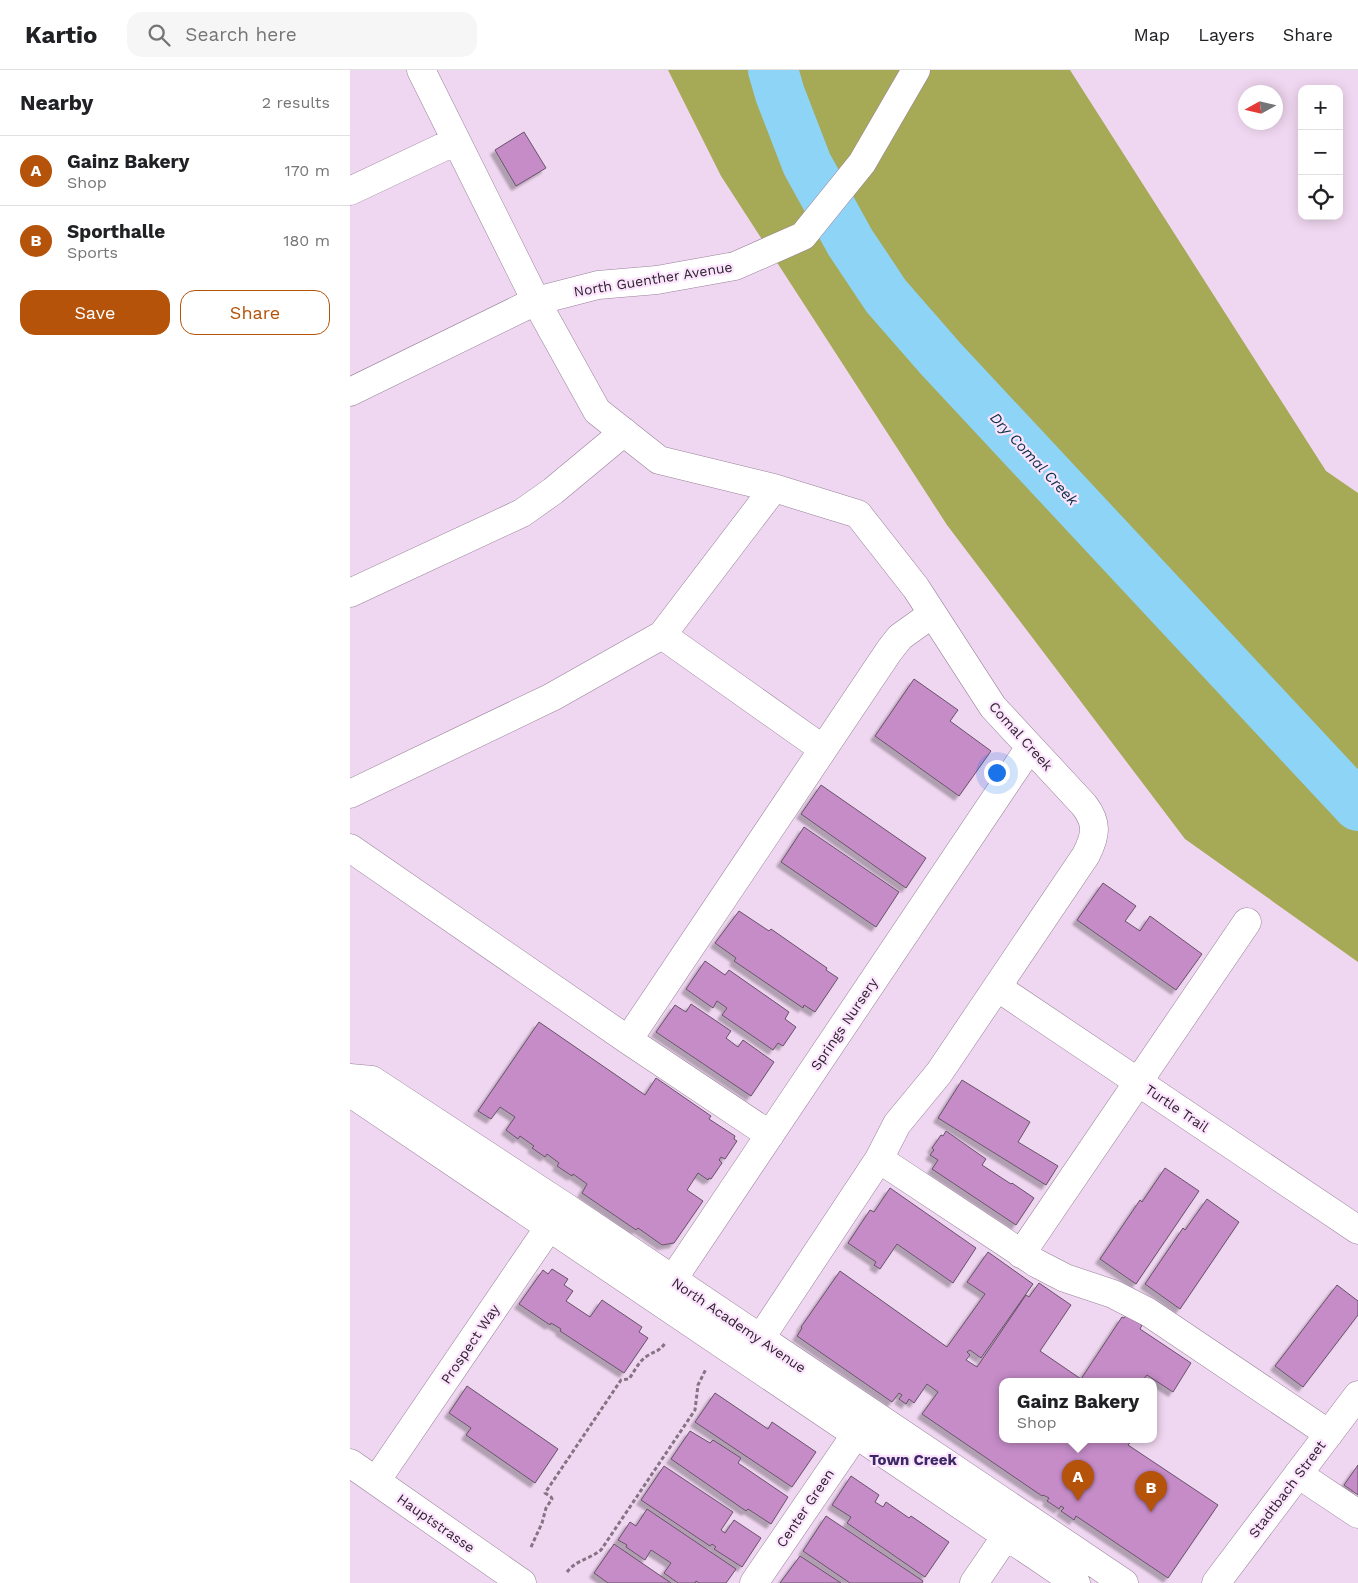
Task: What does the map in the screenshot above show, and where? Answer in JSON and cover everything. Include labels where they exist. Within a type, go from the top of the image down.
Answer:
[{"type":"street","name":"Comal Creek","points":[[421,70],[536,301],[597,411],[659,460],[774,488],[858,514],[916,588],[993,707],[1084,805],[1092,817],[1094,838],[1086,855],[997,987]]},
{"type":"street","name":"North Guenther Avenue","points":[[350,392],[536,301],[598,286],[657,280],[735,266],[803,236],[862,163],[916,70]]},
{"type":"street","points":[[350,191],[456,141]]},
{"type":"street","points":[[350,593],[522,512],[554,491],[624,432]]},
{"type":"street","points":[[350,794],[552,697],[662,635],[774,488]]},
{"type":"street","points":[[628,1040],[893,645],[932,614]]},
{"type":"street","points":[[662,635],[823,749]]},
{"type":"street","name":"Springs Nursery","points":[[665,1290],[1030,747]]},
{"type":"street","points":[[350,848],[628,1040],[770,1135]]},
{"type":"street","points":[[1021,1254],[1247,922]]},
{"type":"street","points":[[753,1349],[879,1159],[897,1124],[939,1073],[997,987]]},
{"type":"street","name":"Turtle Trail","points":[[997,987],[1358,1230]]},
{"type":"street","name":"North Academy Avenue","points":[[350,1079],[372,1080],[556,1217],[1013,1525],[1076,1583]]},
{"type":"street","points":[[879,1159],[1021,1254],[1065,1278],[1113,1294],[1137,1305],[1329,1434]]},
{"type":"street","name":"Prospect Way","points":[[376,1481],[556,1217]]},
{"type":"street","name":"North Academy Avenue","points":[[753,1349],[856,1434],[1013,1525],[1124,1583]]},
{"type":"street","name":"Stadtbach Street","points":[[1216,1583],[1358,1395]]},
{"type":"street","name":"Center Green","points":[[754,1583],[856,1434]]},
{"type":"street","name":"Hauptstrasse","points":[[350,1463],[522,1583]]},
{"type":"street","points":[[1298,1474],[1358,1514]]},
{"type":"street","points":[[974,1583],[1013,1525]]},
{"type":"path","points":[[531,1547],[542,1523],[546,1508],[552,1499],[551,1496],[545,1493],[621,1380],[629,1379],[646,1357],[658,1351],[666,1342]]},
{"type":"path","points":[[567,1572],[576,1563],[597,1554],[601,1550],[695,1410],[698,1386],[706,1369]]},
{"type":"green space","points":[[668,70],[1070,70],[1326,471],[1358,493],[1358,962],[1185,839],[947,525],[721,176]]},
{"type":"building","points":[[524,132],[546,168],[516,186],[495,150]]},
{"type":"building","points":[[914,679],[958,710],[950,721],[991,751],[959,796],[875,736]]},
{"type":"building","points":[[821,785],[926,858],[906,888],[801,814]]},
{"type":"building","points":[[804,827],[899,892],[876,927],[781,862]]},
{"type":"building","points":[[1103,883],[1136,906],[1125,921],[1140,931],[1150,916],[1202,954],[1176,990],[1077,920]]},
{"type":"building","points":[[739,911],[769,931],[771,929],[827,968],[826,970],[838,978],[815,1012],[804,1005],[803,1008],[734,961],[736,958],[715,943]]},
{"type":"building","points":[[705,961],[725,975],[729,970],[789,1012],[785,1019],[796,1027],[783,1046],[778,1043],[773,1050],[722,1015],[727,1008],[717,1001],[713,1008],[686,989]]},
{"type":"building","points":[[691,1004],[731,1031],[726,1038],[738,1047],[743,1040],[774,1062],[751,1096],[656,1032],[675,1005],[686,1012]]},
{"type":"building","points":[[539,1022],[645,1095],[656,1078],[711,1116],[709,1119],[735,1136],[734,1139],[737,1141],[725,1159],[721,1157],[719,1160],[722,1163],[711,1179],[709,1178],[708,1180],[698,1173],[687,1190],[703,1201],[674,1243],[662,1245],[638,1228],[636,1230],[582,1193],[587,1184],[557,1166],[559,1163],[547,1154],[545,1157],[532,1148],[534,1146],[520,1136],[518,1139],[506,1130],[515,1117],[500,1107],[491,1119],[478,1111]]},
{"type":"building","points":[[962,1080],[1030,1122],[1018,1142],[1058,1166],[1046,1185],[938,1118]]},
{"type":"building","points":[[946,1131],[986,1159],[982,1165],[1034,1198],[1016,1225],[932,1169],[938,1160],[930,1155],[934,1150],[932,1148]]},
{"type":"building","points":[[1165,1168],[1199,1191],[1136,1284],[1100,1259],[1140,1200],[1142,1202]]},
{"type":"building","points":[[890,1188],[976,1248],[953,1283],[897,1244],[880,1269],[874,1265],[876,1262],[848,1243],[870,1210],[874,1212]]},
{"type":"building","points":[[1207,1199],[1239,1222],[1180,1309],[1145,1284],[1183,1228],[1185,1230]]},
{"type":"building","points":[[988,1252],[1033,1284],[981,1358],[970,1350],[967,1352],[970,1355],[966,1360],[977,1367],[1026,1295],[1029,1297],[1039,1283],[1071,1305],[1040,1351],[1080,1378],[999,1378],[999,1443],[1130,1443],[1128,1445],[1218,1505],[1168,1578],[1076,1516],[1074,1520],[1061,1511],[1064,1508],[1061,1506],[1059,1509],[1047,1501],[1049,1498],[1042,1496],[922,1414],[938,1392],[927,1384],[914,1403],[909,1399],[906,1404],[899,1399],[902,1395],[899,1393],[892,1402],[797,1336],[801,1327],[840,1271],[947,1347],[985,1294],[967,1282]]},
{"type":"building","points":[[552,1269],[568,1279],[564,1285],[573,1291],[566,1301],[590,1317],[602,1300],[642,1327],[639,1332],[648,1338],[624,1373],[560,1331],[561,1329],[551,1323],[550,1325],[519,1304],[543,1270],[548,1274]]},
{"type":"building","points":[[1337,1285],[1358,1301],[1358,1315],[1303,1387],[1275,1366]]},
{"type":"building","points":[[1127,1314],[1142,1325],[1140,1329],[1191,1363],[1173,1392],[1157,1382],[1157,1378],[1152,1378],[1147,1375],[1144,1378],[1082,1378],[1122,1317],[1124,1318]]},
{"type":"building","points":[[467,1386],[558,1449],[535,1483],[466,1435],[471,1428],[449,1413]]},
{"type":"building","points":[[715,1393],[768,1429],[772,1422],[816,1452],[792,1487],[695,1422]]},
{"type":"building","points":[[690,1431],[710,1443],[713,1440],[741,1458],[738,1463],[788,1497],[771,1524],[748,1509],[746,1511],[671,1459]]},
{"type":"building","points":[[1358,1465],[1358,1495],[1344,1485]]},
{"type":"building","points":[[664,1466],[733,1512],[721,1530],[725,1533],[734,1520],[761,1538],[742,1567],[714,1549],[716,1547],[712,1544],[710,1546],[641,1500]]},
{"type":"building","points":[[851,1476],[879,1495],[875,1502],[883,1507],[886,1502],[909,1518],[911,1516],[949,1542],[925,1577],[847,1523],[851,1517],[832,1505]]},
{"type":"building","points":[[647,1509],[736,1569],[726,1583],[699,1583],[696,1581],[695,1583],[678,1583],[664,1573],[671,1563],[651,1550],[645,1560],[618,1540],[630,1522],[636,1526]]},
{"type":"building","points":[[826,1516],[923,1581],[922,1583],[850,1583],[803,1551]]},
{"type":"building","points":[[614,1544],[671,1583],[608,1583],[594,1573]]},
{"type":"building","points":[[800,1556],[841,1583],[780,1583]]},
{"type":"waterway","name":"Dry Comal Creek","points":[[773,70],[780,94],[807,164],[850,242],[886,296],[941,359],[1358,806]]},
{"type":"place","name":"Gainz Bakery","points":[[1078,1501]]},
{"type":"place","name":"Sporthalle","points":[[1151,1512]]},
{"type":"district","name":"Town Creek","points":[[913,1460]]}]
